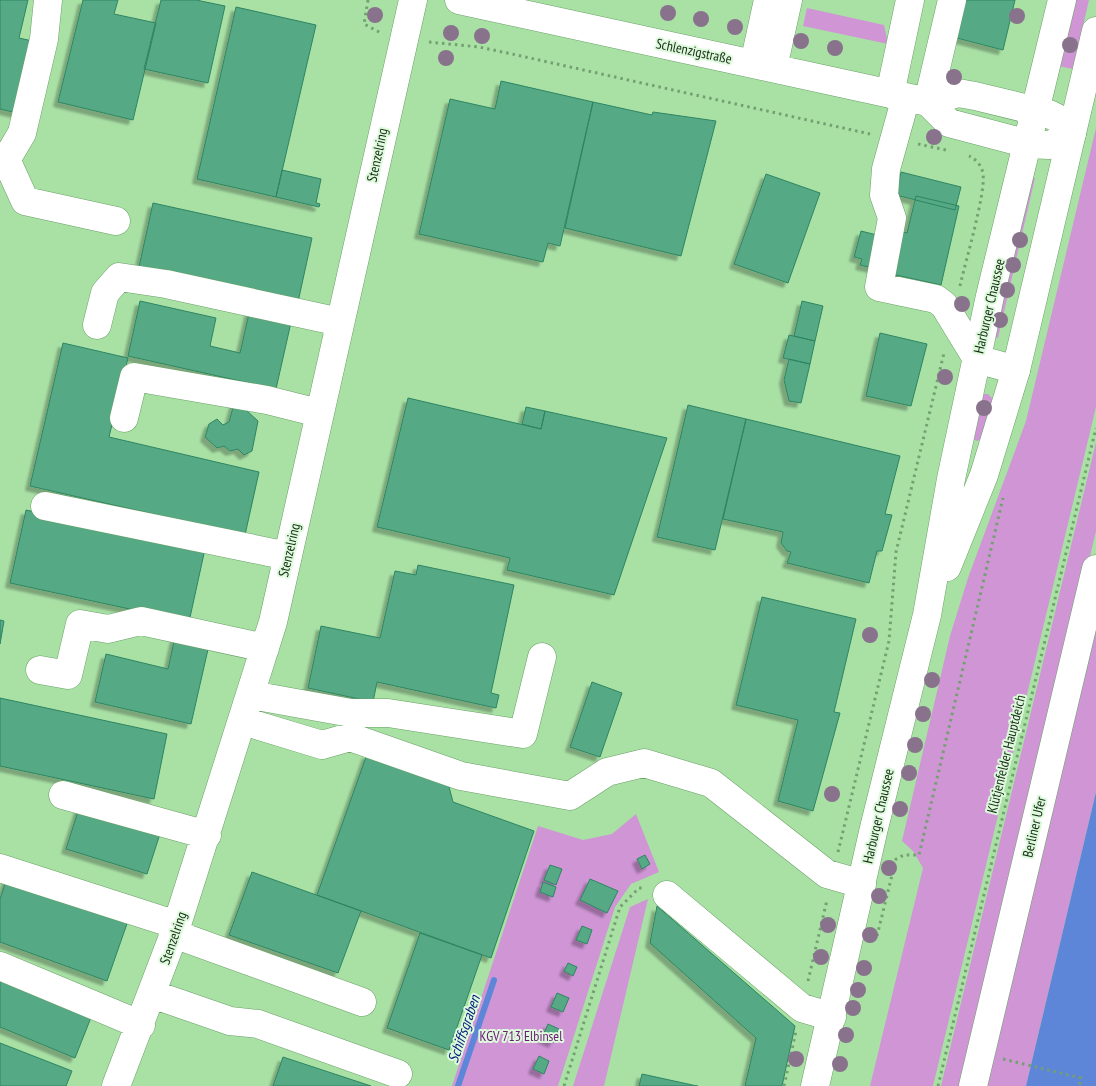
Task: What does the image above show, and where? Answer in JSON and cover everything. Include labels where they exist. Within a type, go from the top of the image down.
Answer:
[{"type":"street","points":[[48,0],[44,39],[22,133],[3,158],[25,201],[116,221]]},
{"type":"street","name":"Stenzelring","points":[[116,1086],[141,1025],[176,929],[265,648],[288,556],[413,0]]},
{"type":"street","name":"Schlenzigstraße","points":[[459,0],[908,98],[958,93],[1036,110],[1063,121],[1072,133]]},
{"type":"street","points":[[764,66],[768,0]]},
{"type":"street","points":[[764,66],[788,0]]},
{"type":"street","points":[[908,98],[910,0]]},
{"type":"street","points":[[952,0],[908,98],[886,169],[884,195],[892,218],[879,286],[936,299],[944,305],[977,359],[1016,370]]},
{"type":"street","name":"Harburger Chaussee","points":[[815,1086],[927,615],[950,479],[1062,0]]},
{"type":"street","name":"Harburger Chaussee","points":[[927,615],[984,475],[1016,370],[1096,31]]},
{"type":"street","points":[[908,98],[949,123],[1028,144],[1049,145],[1062,140],[1072,133]]},
{"type":"street","points":[[97,325],[105,293],[119,276],[166,284],[340,322]]},
{"type":"street","points":[[124,418],[134,376],[267,400],[319,413]]},
{"type":"street","points":[[46,506],[288,556]]},
{"type":"street","name":"Berliner Ufer","points":[[973,1086],[1096,569]]},
{"type":"street","points":[[40,670],[68,675],[80,624],[108,628],[141,621],[265,648]]},
{"type":"street","points":[[251,695],[351,713],[388,713],[523,734],[542,658]]},
{"type":"street","points":[[243,721],[322,745],[350,737],[461,776],[570,796],[606,772],[644,763],[711,783],[827,874],[862,884]]},
{"type":"street","points":[[63,795],[207,835]]},
{"type":"street","points":[[0,868],[176,929],[362,1002]]},
{"type":"street","points":[[667,895],[802,1008],[832,1017]]},
{"type":"street","points":[[0,966],[141,1025]]},
{"type":"street","points":[[152,994],[230,1022],[258,1024],[398,1074]]},
{"type":"path","points":[[365,14],[368,0]]},
{"type":"path","points":[[426,41],[479,47],[955,152]]},
{"type":"path","name":"Klütjenfelder Hauptdeich","points":[[938,1086],[1096,428]]},
{"type":"path","points":[[904,854],[919,856],[1004,495]]},
{"type":"path","points":[[784,1086],[889,641],[896,552]]},
{"type":"path","points":[[564,1086],[620,907],[639,888],[658,889],[667,895]]},
{"type":"path","points":[[980,1054],[1081,1078],[1079,1086]]},
{"type":"green space","points":[[1074,0],[1089,0],[1073,69],[1058,66]]},
{"type":"green space","points":[[807,8],[884,25],[888,44],[803,26]]},
{"type":"green space","points":[[1096,128],[1096,407],[933,1086],[870,1086],[923,868],[913,851],[902,841],[950,636],[968,578],[1026,421]]},
{"type":"green space","points":[[1032,178],[1035,178],[998,338],[994,337]]},
{"type":"green space","points":[[988,394],[993,399],[981,439],[977,441],[973,439],[981,396]]},
{"type":"green space","points":[[1096,442],[1096,531],[964,1086],[941,1086]]},
{"type":"green space","points":[[1096,614],[1096,792],[1026,1086],[984,1086]]},
{"type":"green space","name":"KGV 713 Elbinsel","points":[[636,814],[659,872],[631,884],[615,907],[558,1086],[452,1086],[538,826],[583,840],[612,834]]},
{"type":"green space","points":[[648,899],[604,1086],[573,1086],[630,907]]},
{"type":"water","points":[[1096,792],[1096,1086],[1026,1086]]},
{"type":"building","points":[[0,0],[28,0],[19,38],[37,42],[21,114],[0,109]]},
{"type":"building","points":[[83,0],[118,0],[114,14],[156,23],[133,120],[58,102]]},
{"type":"building","points":[[161,0],[196,0],[225,6],[208,83],[144,69]]},
{"type":"building","points":[[962,0],[1015,0],[1003,50],[953,37]]},
{"type":"building","points":[[236,7],[316,25],[276,197],[197,179]]},
{"type":"building","points":[[501,81],[593,102],[560,246],[548,243],[543,262],[419,234],[450,99],[495,109]]},
{"type":"building","points":[[593,102],[652,115],[653,112],[716,121],[681,256],[565,228]]},
{"type":"building","points":[[282,170],[321,179],[316,203],[320,204],[319,207],[276,197]]},
{"type":"building","points":[[901,172],[961,187],[955,210],[896,195]]},
{"type":"building","points":[[766,174],[820,193],[788,283],[734,264]]},
{"type":"building","points":[[916,196],[959,206],[941,285],[887,273],[897,230],[907,233]]},
{"type":"building","points":[[153,203],[312,238],[298,302],[139,267]]},
{"type":"building","points":[[861,231],[885,237],[877,269],[860,265],[862,259],[854,257]]},
{"type":"building","points":[[140,301],[216,318],[210,346],[240,353],[250,309],[292,318],[276,389],[128,356]]},
{"type":"building","points":[[802,301],[823,306],[815,341],[794,336]]},
{"type":"building","points":[[880,333],[927,344],[911,406],[866,396]]},
{"type":"building","points":[[789,335],[815,341],[810,364],[783,358]]},
{"type":"building","points":[[63,343],[128,358],[109,437],[259,472],[245,535],[30,486]]},
{"type":"building","points":[[789,359],[810,364],[801,403],[789,401],[784,380]]},
{"type":"building","points":[[408,398],[541,429],[545,411],[667,438],[614,595],[507,570],[510,558],[377,527]]},
{"type":"building","points":[[235,400],[258,421],[252,451],[244,455],[238,449],[230,451],[224,446],[217,448],[205,437],[209,424],[217,419],[223,425],[229,422]]},
{"type":"building","points":[[688,405],[746,419],[715,550],[657,537]]},
{"type":"building","points":[[526,407],[545,411],[541,429],[522,424]]},
{"type":"building","points":[[746,419],[900,456],[885,514],[892,515],[882,551],[877,551],[869,583],[787,563],[791,552],[787,551],[781,543],[783,532],[723,519]]},
{"type":"building","points":[[26,510],[205,549],[189,622],[10,583]]},
{"type":"building","points":[[418,565],[514,585],[491,693],[499,695],[496,708],[377,682],[373,702],[308,688],[321,626],[380,638],[395,571],[416,575]]},
{"type":"building","points":[[762,597],[856,619],[834,712],[840,713],[813,811],[778,801],[798,720],[736,705]]},
{"type":"building","points":[[0,620],[4,621],[0,644]]},
{"type":"building","points":[[175,637],[209,645],[191,724],[95,702],[106,654],[168,669]]},
{"type":"building","points":[[592,682],[622,693],[600,757],[570,747]]},
{"type":"building","points":[[0,698],[167,734],[154,799],[0,766]]},
{"type":"building","points":[[367,754],[448,783],[453,802],[534,831],[491,958],[317,895]]},
{"type":"building","points":[[79,808],[160,834],[147,874],[66,849]]},
{"type":"building","points":[[645,855],[650,864],[642,869],[637,859]]},
{"type":"building","points":[[550,865],[562,869],[556,885],[544,880]]},
{"type":"building","points":[[252,872],[361,911],[338,973],[229,935]]},
{"type":"building","points":[[8,875],[129,918],[107,981],[0,942],[0,899]]},
{"type":"building","points":[[590,879],[618,891],[607,913],[580,900]]},
{"type":"building","points":[[543,882],[556,887],[553,897],[540,892]]},
{"type":"building","points":[[657,906],[795,1026],[782,1086],[745,1086],[756,1038],[650,943]]},
{"type":"building","points":[[582,926],[592,930],[587,944],[576,940]]},
{"type":"building","points":[[420,933],[482,955],[449,1050],[387,1028]]},
{"type":"building","points":[[568,963],[577,967],[573,976],[564,971]]},
{"type":"building","points":[[0,977],[92,1015],[75,1058],[0,1027]]},
{"type":"building","points":[[557,993],[569,998],[563,1012],[551,1007]]},
{"type":"building","points":[[548,1024],[559,1029],[553,1043],[542,1038]]},
{"type":"building","points":[[0,1043],[72,1071],[66,1086],[0,1086]]},
{"type":"building","points":[[539,1056],[549,1061],[544,1074],[533,1069]]},
{"type":"building","points":[[283,1057],[371,1086],[273,1086]]},
{"type":"building","points":[[642,1074],[697,1086],[639,1086]]},
{"type":"waterway","name":"Schiffsgraben","points":[[458,1086],[494,980]]}]
